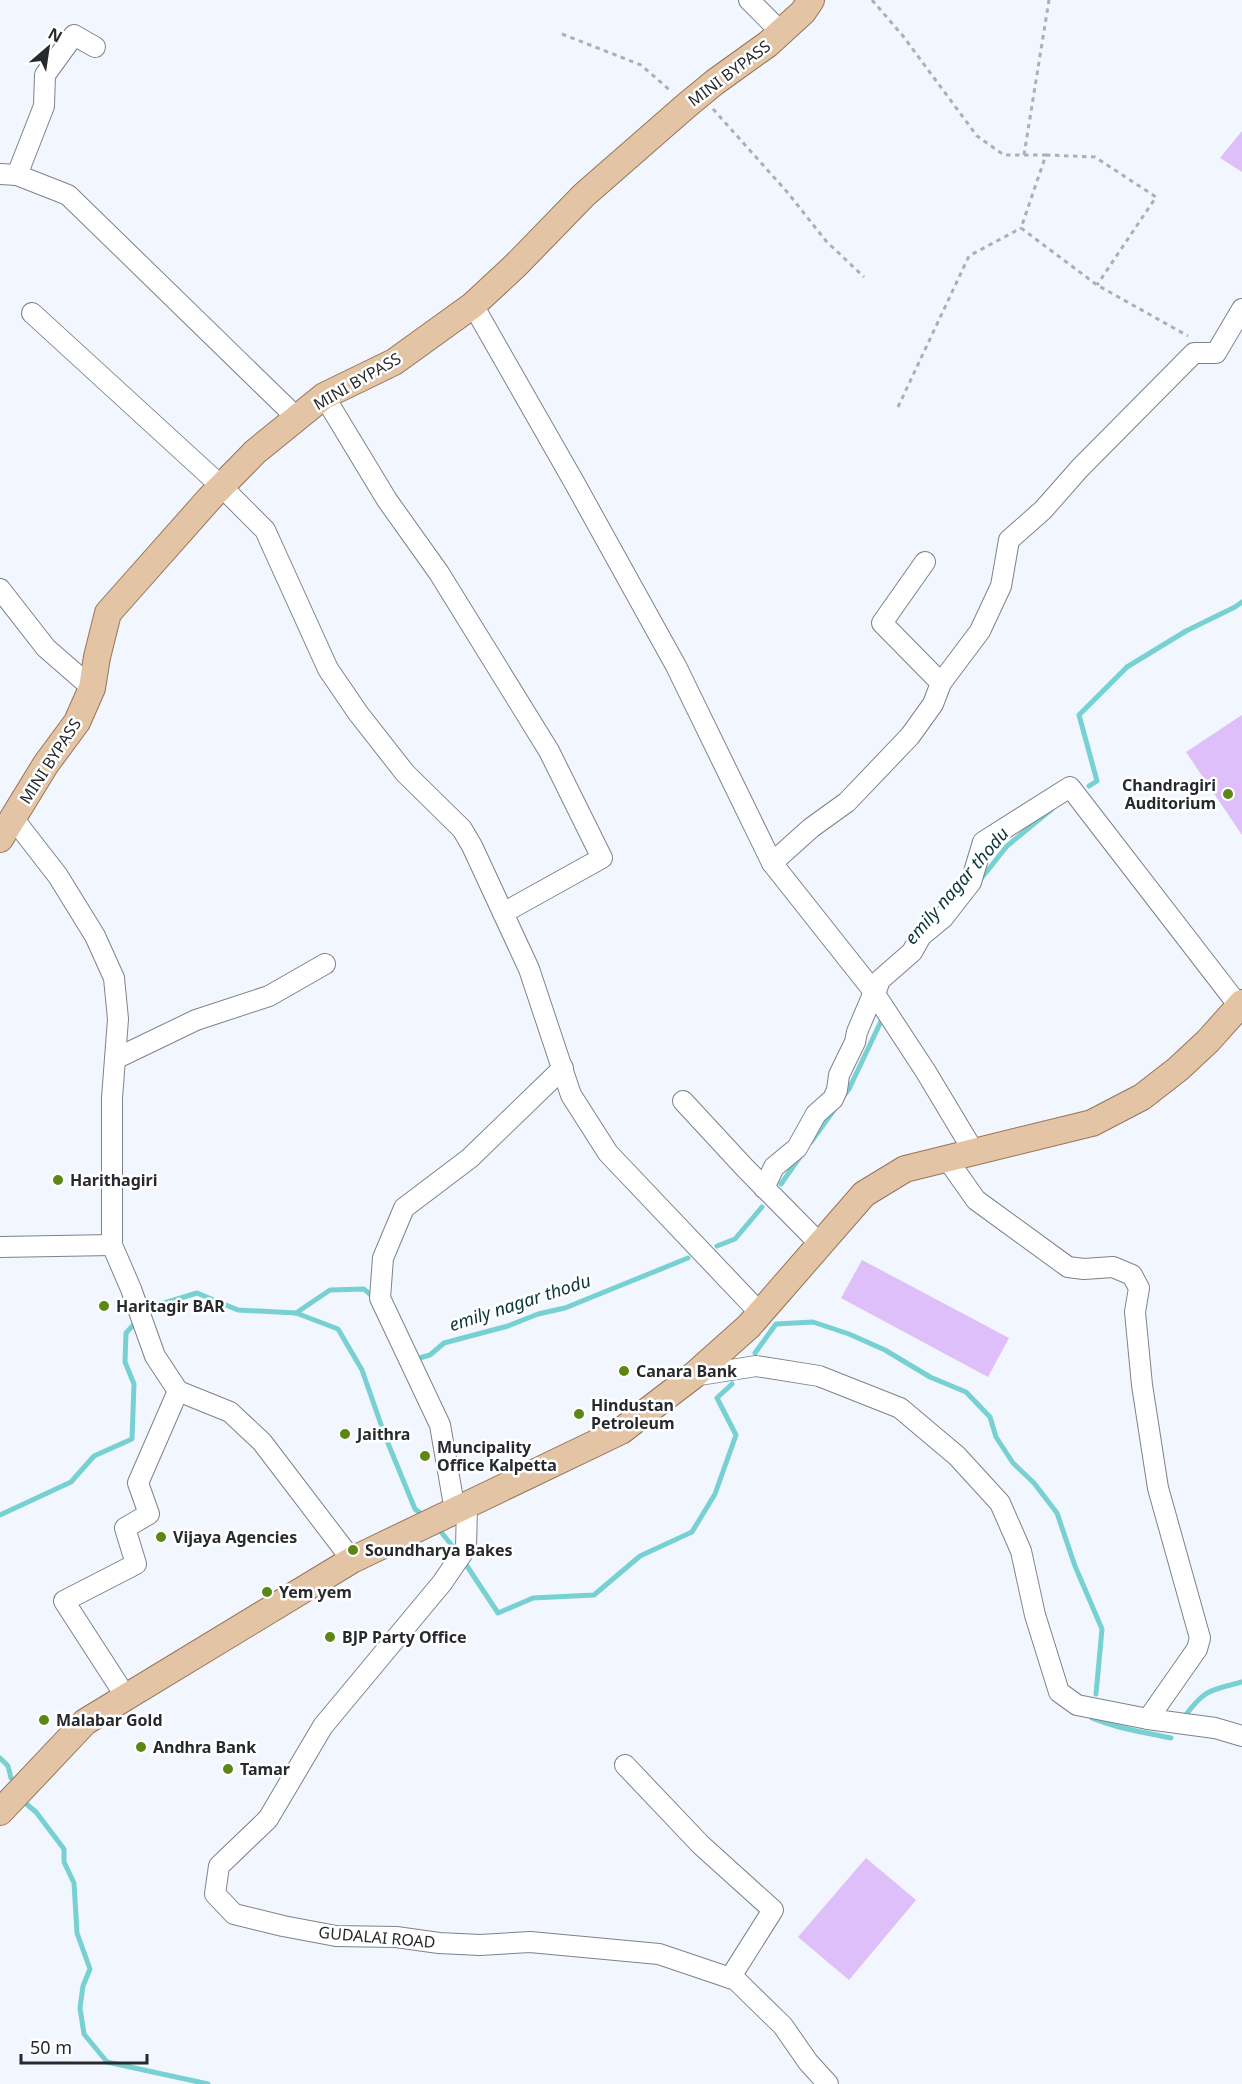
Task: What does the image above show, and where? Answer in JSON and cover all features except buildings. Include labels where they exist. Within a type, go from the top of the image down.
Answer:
[{"type":"main road","name":"MINI BYPASS","points":[[7,829],[46,764],[77,722],[92,688],[108,614],[221,486],[255,452],[324,396],[394,362],[473,305],[516,265],[584,195],[693,99],[768,44],[803,12],[811,0]]},
{"type":"main road","points":[[0,1812],[85,1722],[352,1560],[621,1431],[693,1376],[749,1326],[864,1194],[905,1169],[1092,1123],[1142,1097],[1178,1069],[1208,1041],[1241,1004]]},
{"type":"street","points":[[749,0],[781,32]]},
{"type":"street","points":[[95,47],[74,35],[45,75],[44,106],[8,175],[68,195],[297,418]]},
{"type":"street","points":[[473,305],[676,666],[772,863],[874,993],[926,1072],[974,1152]]},
{"type":"street","points":[[772,863],[811,828],[847,802],[910,736],[933,704],[941,683],[980,631],[1001,586],[1009,540],[1043,510],[1080,468],[1194,353],[1216,353],[1242,309]]},
{"type":"street","points":[[32,313],[221,486],[265,530],[328,669],[358,713],[405,773],[462,829],[472,846],[529,969],[572,1095],[608,1153],[760,1313]]},
{"type":"street","points":[[324,396],[387,500],[439,573],[549,751],[602,858],[503,913]]},
{"type":"street","points":[[926,562],[882,622],[941,683]]},
{"type":"street","points":[[0,589],[46,648],[92,688]]},
{"type":"street","points":[[764,1188],[774,1167],[797,1148],[816,1114],[833,1099],[839,1075],[880,980],[912,952],[921,936],[943,918],[971,882],[983,842],[1070,787],[1241,1004]]},
{"type":"street","points":[[7,829],[58,876],[95,936],[114,978],[118,1019],[111,1178],[112,1245],[155,1356],[178,1391],[230,1412],[262,1442],[352,1560]]},
{"type":"street","points":[[115,1059],[196,1020],[269,996],[325,964]]},
{"type":"street","points":[[446,1515],[440,1425],[380,1298],[383,1258],[404,1208],[470,1158],[563,1068]]},
{"type":"street","points":[[683,1101],[820,1244]]},
{"type":"street","points":[[947,1159],[976,1200],[1068,1266],[1084,1269],[1113,1267],[1132,1275],[1139,1288],[1135,1312],[1141,1374],[1158,1488],[1200,1638],[1197,1648],[1148,1719]]},
{"type":"street","points":[[0,1247],[112,1245]]},
{"type":"street","points":[[693,1376],[756,1366],[819,1376],[900,1408],[957,1456],[1000,1503],[1021,1551],[1035,1615],[1059,1692],[1077,1705],[1148,1719],[1215,1728],[1242,1737]]},
{"type":"street","points":[[126,1697],[64,1601],[136,1564],[125,1528],[149,1514],[138,1483],[178,1391]]},
{"type":"street","name":"GUDALAI ROAD","points":[[446,1515],[466,1548],[442,1582],[323,1726],[268,1819],[219,1866],[215,1894],[234,1914],[336,1936],[396,1937],[439,1943],[480,1945],[530,1942],[659,1954],[736,1980],[783,2026],[808,2062],[828,2084]]},
{"type":"street","points":[[625,1765],[701,1845],[773,1910],[730,1978]]},
{"type":"path","points":[[872,0],[903,36],[977,136],[1004,155],[1095,157],[1156,197],[1098,285]]},
{"type":"path","points":[[1024,155],[1049,0]]},
{"type":"path","points":[[562,34],[641,65],[693,99],[788,193],[826,241],[864,277]]},
{"type":"path","points":[[898,407],[969,256],[1021,228],[1046,155]]},
{"type":"path","points":[[1021,228],[1098,285],[1216,353]]},
{"type":"waterway","name":"emily nagar thodu","points":[[1089,786],[1097,781],[1079,715],[1127,667],[1186,631],[1242,602]]},
{"type":"waterway","name":"emily nagar thodu","points":[[980,880],[1007,846],[1052,809]]},
{"type":"waterway","name":"emily nagar thodu","points":[[842,1098],[849,1089],[884,1015]]},
{"type":"waterway","name":"emily nagar thodu","points":[[811,1142],[834,1110]]},
{"type":"waterway","name":"emily nagar thodu","points":[[781,1184],[802,1154]]},
{"type":"waterway","name":"emily nagar thodu","points":[[717,1246],[735,1239],[762,1207]]},
{"type":"waterway","name":"emily nagar thodu","points":[[414,1356],[416,1359],[430,1355],[444,1343],[565,1308],[688,1258]]},
{"type":"waterway","name":"emily nagar thodu","points":[[296,1313],[330,1290],[364,1289],[374,1298]]},
{"type":"waterway","points":[[145,1313],[151,1307],[197,1293],[238,1310],[296,1313],[338,1329],[362,1370],[385,1436],[415,1509],[425,1517]]},
{"type":"waterway","points":[[0,1515],[71,1482],[94,1456],[132,1439],[134,1384],[125,1362],[126,1333],[138,1320]]},
{"type":"waterway","points":[[755,1353],[776,1324],[813,1322],[849,1334],[885,1350],[930,1377],[966,1392],[990,1417],[996,1437],[1013,1463],[1034,1483],[1057,1513],[1075,1566],[1102,1629],[1096,1694]]},
{"type":"waterway","points":[[463,1560],[498,1613],[533,1598],[594,1595],[640,1556],[692,1532],[715,1494],[736,1435],[717,1398],[732,1384]]},
{"type":"waterway","points":[[437,1527],[458,1553]]},
{"type":"waterway","points":[[1185,1716],[1198,1700],[1209,1692],[1242,1682]]},
{"type":"waterway","points":[[1092,1718],[1121,1728],[1171,1738]]},
{"type":"waterway","points":[[0,1758],[8,1766],[11,1778]]},
{"type":"waterway","points":[[24,1802],[36,1812],[64,1849],[64,1862],[74,1883],[77,1933],[90,1969],[83,1986],[80,2008],[84,2034],[107,2062],[208,2084]]},
{"type":"place","name":"Chandragiri Auditorium","points":[[1228,794]]},
{"type":"place","name":"Harithagiri","points":[[58,1180]]},
{"type":"place","name":"Haritagir BAR","points":[[104,1306]]},
{"type":"place","name":"Canara Bank","points":[[624,1371]]},
{"type":"place","name":"Hindustan Petroleum","points":[[579,1414]]},
{"type":"place","name":"Jaithra","points":[[345,1434]]},
{"type":"place","name":"Muncipality Office Kalpetta","points":[[425,1456]]},
{"type":"place","name":"Vijaya Agencies","points":[[161,1537]]},
{"type":"place","name":"Soundharya Bakes","points":[[353,1550]]},
{"type":"place","name":"Yem yem","points":[[267,1592]]},
{"type":"place","name":"BJP Party Office","points":[[330,1637]]},
{"type":"place","name":"Malabar Gold","points":[[44,1720]]},
{"type":"place","name":"Andhra Bank","points":[[141,1747]]},
{"type":"place","name":"Tamar","points":[[228,1769]]}]
